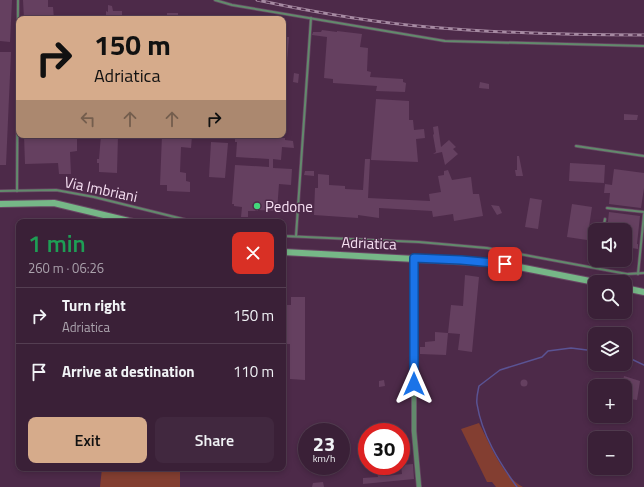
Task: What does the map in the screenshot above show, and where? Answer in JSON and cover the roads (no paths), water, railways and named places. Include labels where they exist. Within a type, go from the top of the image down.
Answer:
[{"type":"main road","points":[[0,204],[54,203],[121,219]]},
{"type":"main road","name":"Adriatica","points":[[286,252],[491,262],[519,266],[588,281]]},
{"type":"main road","points":[[632,289],[644,292]]},
{"type":"street","points":[[414,258],[414,431],[419,487]]},
{"type":"lane","points":[[18,0],[18,16]]},
{"type":"lane","points":[[215,0],[445,41],[644,46]]},
{"type":"lane","points":[[296,236],[311,18]]},
{"type":"lane","points":[[17,138],[17,191]]},
{"type":"lane","points":[[576,146],[644,156]]},
{"type":"lane","name":"Via Imbriani","points":[[0,191],[56,190],[94,197],[183,219]]},
{"type":"lane","points":[[607,208],[644,213],[638,274]]},
{"type":"lane","points":[[604,219],[604,223]]},
{"type":"lane","points":[[286,236],[419,242],[487,248],[627,274],[644,273]]},
{"type":"waterway","points":[[517,487],[492,448],[483,427],[477,402],[479,386],[500,370],[542,357],[548,351],[571,348],[588,350]]},
{"type":"waterway","points":[[632,359],[644,365]]},
{"type":"railway","points":[[257,0],[342,16],[428,27],[482,31],[590,35],[644,35]]},
{"type":"place","name":"Pedone","points":[[257,206]]}]
